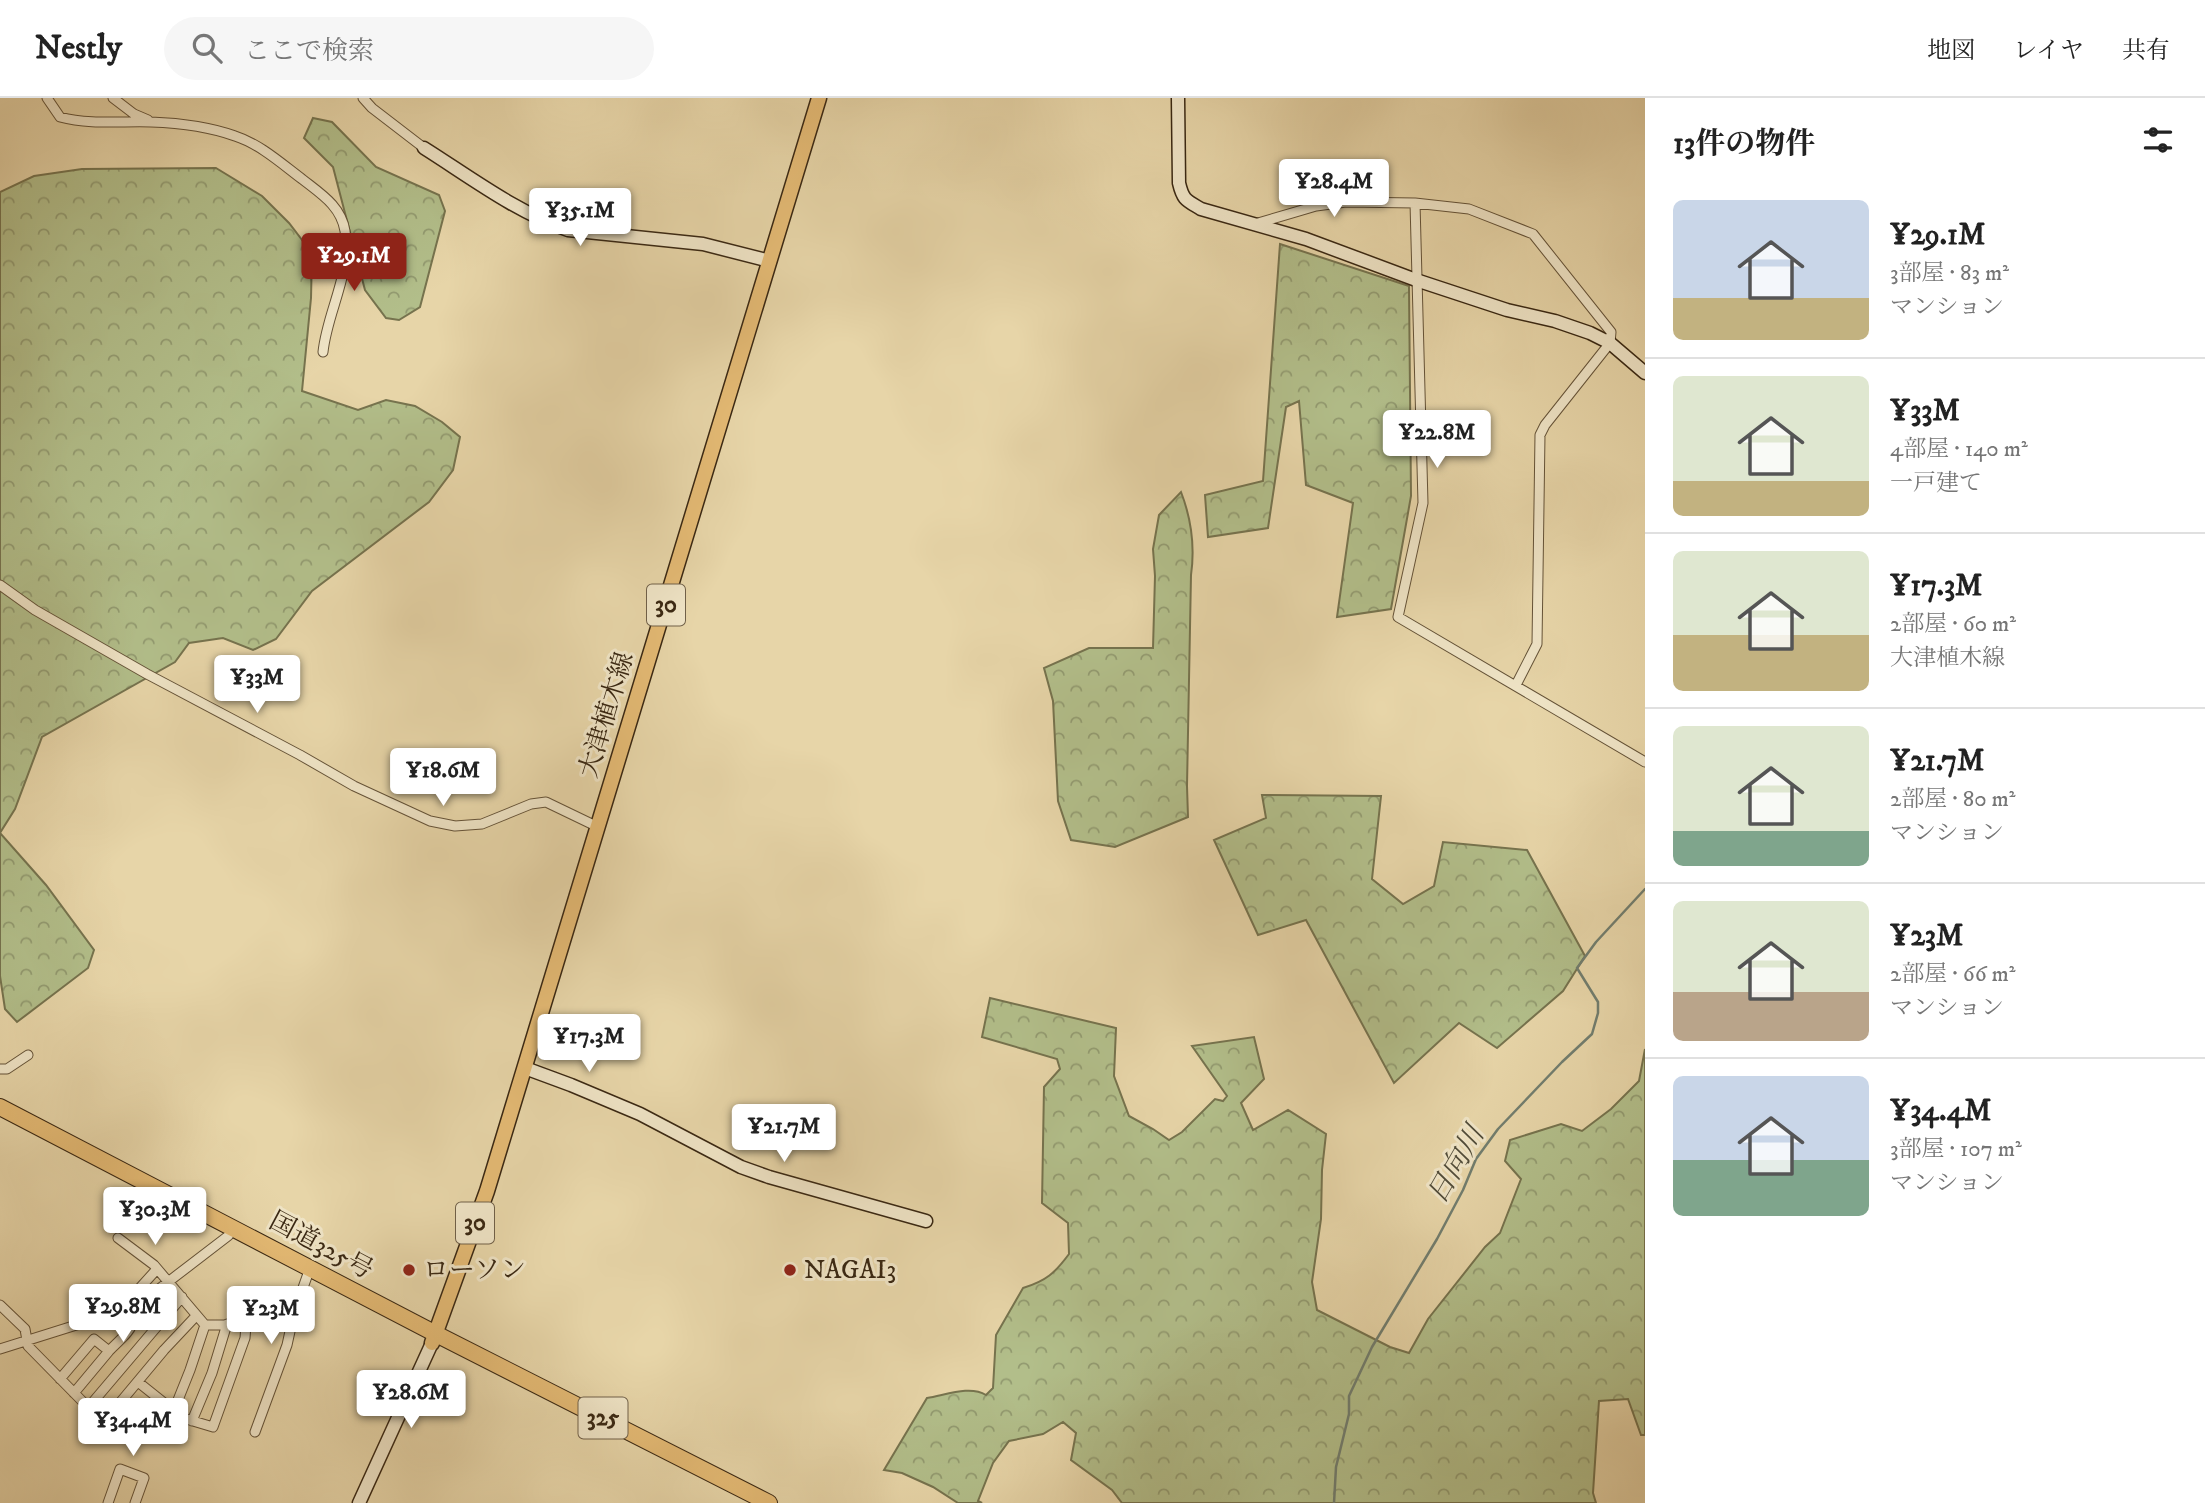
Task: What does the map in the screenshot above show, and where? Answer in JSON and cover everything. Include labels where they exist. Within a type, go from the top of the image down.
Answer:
[{"type":"highway","name":"国道325号","points":[[0,1107],[434,1338],[749,1500],[769,1503]]},
{"type":"highway","name":"国道325号","points":[[0,1118],[231,1232]]},
{"type":"main road","name":"大津植木線","points":[[434,1338],[486,1191],[525,1068],[819,98]]},
{"type":"street","points":[[47,98],[60,117],[75,121],[153,122],[214,130],[237,136],[258,147],[328,200],[340,214],[345,233],[342,280],[323,352]]},
{"type":"street","points":[[113,98],[134,114],[153,122]]},
{"type":"street","points":[[363,98],[424,148],[551,224],[568,230],[703,244],[770,261]]},
{"type":"street","points":[[1178,98],[1179,183],[1182,197],[1200,209],[1306,239],[1507,310],[1590,332],[1610,343],[1645,373]]},
{"type":"street","points":[[1254,224],[1316,206],[1346,202],[1415,203],[1469,209],[1533,234],[1611,332],[1610,343],[1540,435],[1537,644],[1516,685]]},
{"type":"street","points":[[1415,203],[1423,503],[1398,617],[1645,762]]},
{"type":"street","points":[[0,585],[35,610],[146,674],[354,786],[430,821],[455,826],[482,824],[531,804],[546,802],[598,827]]},
{"type":"street","points":[[0,1069],[7,1069],[28,1055]]},
{"type":"street","points":[[525,1068],[640,1114],[741,1167],[926,1221]]},
{"type":"street","points":[[0,1349],[105,1316],[155,1292],[231,1232]]},
{"type":"street","points":[[118,1238],[157,1269],[205,1325],[246,1325],[245,1338],[213,1427],[183,1418],[138,1382]]},
{"type":"street","points":[[74,1393],[132,1326],[135,1319],[129,1300],[157,1269]]},
{"type":"street","points":[[255,1432],[287,1345],[294,1313],[308,1273]]},
{"type":"street","points":[[86,1409],[182,1297]]},
{"type":"street","points":[[0,1304],[25,1329],[28,1346],[84,1403],[90,1419],[98,1429],[196,1316]]},
{"type":"street","points":[[192,1421],[212,1373],[227,1324]]},
{"type":"street","points":[[174,1410],[205,1325]]},
{"type":"street","points":[[359,1503],[434,1338]]},
{"type":"street","points":[[60,1378],[94,1339],[109,1351]]},
{"type":"street","points":[[108,1503],[120,1469],[144,1478],[135,1503]]},
{"type":"green space","points":[[313,118],[332,122],[376,167],[439,195],[445,211],[420,307],[399,320],[386,318],[365,290],[333,167],[304,138]]},
{"type":"green space","points":[[216,168],[262,196],[289,223],[312,253],[311,298],[302,391],[358,410],[386,400],[415,406],[442,422],[460,437],[453,470],[429,502],[312,591],[276,639],[253,650],[223,638],[189,643],[175,662],[42,737],[15,809],[0,833],[0,192],[34,176],[82,169]]},
{"type":"green space","points":[[1280,244],[1409,286],[1411,496],[1391,609],[1337,617],[1353,503],[1306,485],[1299,401],[1286,407],[1268,528],[1208,537],[1205,495],[1263,481]]},
{"type":"green space","points":[[1181,492],[1190,522],[1193,554],[1188,817],[1115,847],[1071,840],[1058,801],[1053,701],[1044,668],[1089,648],[1153,648],[1153,549],[1159,515]]},
{"type":"green space","points":[[1262,795],[1381,796],[1372,879],[1403,904],[1434,886],[1443,842],[1527,850],[1585,956],[1563,991],[1497,1048],[1459,1023],[1394,1083],[1306,920],[1258,935],[1214,840],[1266,818]]},
{"type":"green space","points":[[0,833],[46,885],[94,950],[88,968],[17,1022],[5,1009],[0,976]]},
{"type":"green space","points":[[990,998],[1116,1028],[1114,1076],[1129,1116],[1169,1140],[1182,1132],[1215,1099],[1223,1101],[1227,1096],[1192,1046],[1254,1037],[1264,1079],[1241,1103],[1253,1130],[1288,1110],[1326,1134],[1321,1219],[1312,1282],[1317,1310],[1390,1347],[1409,1353],[1428,1319],[1485,1247],[1500,1233],[1521,1179],[1505,1161],[1510,1140],[1561,1124],[1582,1131],[1611,1109],[1639,1081],[1645,1049],[1645,1435],[1641,1435],[1628,1399],[1599,1401],[1593,1493],[1596,1503],[1122,1503],[1112,1490],[1071,1460],[1076,1433],[1063,1422],[1043,1434],[1009,1441],[993,1463],[978,1501],[982,1503],[958,1503],[933,1487],[902,1473],[884,1470],[927,1398],[965,1391],[986,1395],[993,1388],[996,1335],[1023,1288],[1049,1275],[1069,1254],[1068,1223],[1042,1203],[1044,1087],[1060,1069],[1057,1059],[982,1037]]},
{"type":"waterway","name":"日向川","points":[[1334,1503],[1336,1467],[1349,1414],[1349,1396],[1372,1347],[1437,1239],[1476,1159],[1498,1129],[1592,1034],[1598,1002],[1577,968],[1596,942],[1645,889]]},
{"type":"place","name":"ローソン","points":[[409,1270]]},
{"type":"place","name":"NAGAI3","points":[[790,1270]]}]
